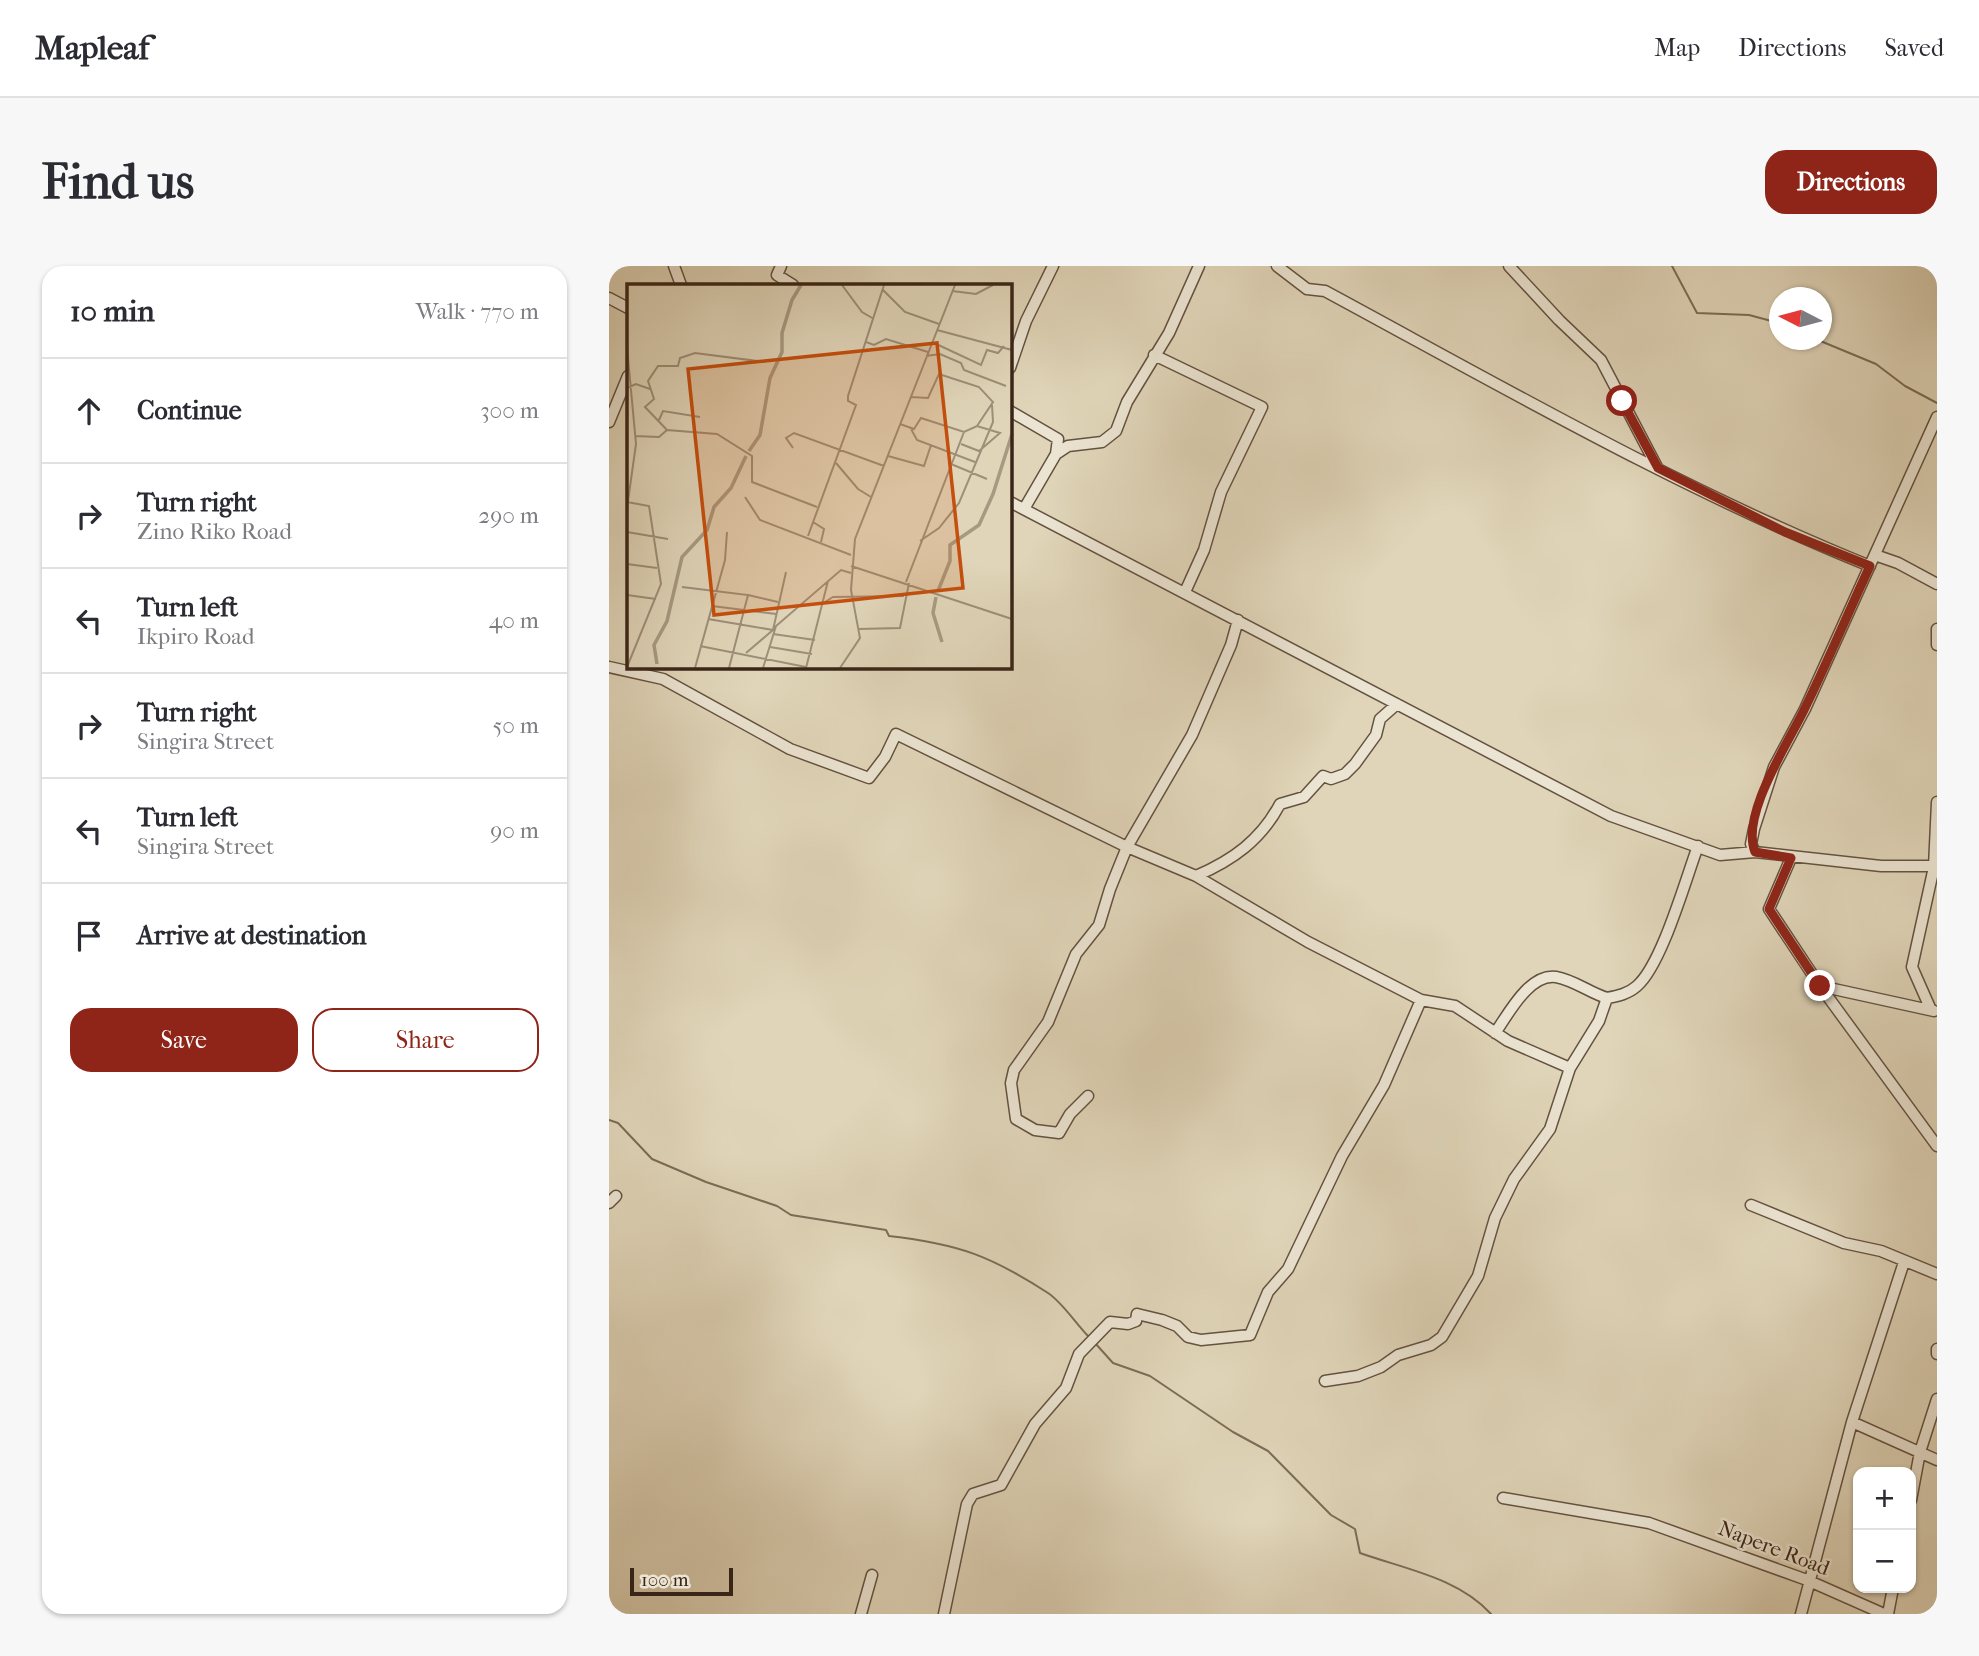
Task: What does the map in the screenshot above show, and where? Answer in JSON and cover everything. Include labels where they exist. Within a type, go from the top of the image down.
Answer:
[{"type":"street","points":[[674,266],[681,284]]},
{"type":"street","points":[[781,266],[777,275],[791,284]]},
{"type":"street","points":[[1011,365],[1025,321],[1053,266]]},
{"type":"street","points":[[1056,454],[1067,446],[1102,442],[1116,431],[1127,402],[1169,332],[1199,266]]},
{"type":"street","points":[[1277,266],[1307,289],[1325,291],[1658,468],[1785,532],[1870,566]]},
{"type":"street","points":[[1509,266],[1559,320],[1601,359],[1658,468]]},
{"type":"street","points":[[609,298],[627,308]]},
{"type":"street","points":[[1154,355],[1262,407],[1221,492],[1204,550],[1185,592]]},
{"type":"street","points":[[609,422],[627,378]]},
{"type":"street","points":[[1011,412],[1058,439],[1056,454],[1024,509]]},
{"type":"street","points":[[1755,852],[1751,844],[1753,829],[1774,767],[1805,709],[1937,417]]},
{"type":"street","points":[[1011,502],[1611,816],[1720,855],[1755,852],[1791,858],[1936,867]]},
{"type":"street","points":[[1875,555],[1898,563],[1937,584]]},
{"type":"street","points":[[1088,1096],[1070,1114],[1059,1133],[1035,1130],[1016,1119],[1011,1083],[1014,1070],[1048,1022],[1076,954],[1100,925],[1110,889],[1127,847],[1192,735],[1231,645],[1237,620]]},
{"type":"street","points":[[1937,629],[1937,645]]},
{"type":"street","points":[[609,667],[663,680],[790,749],[869,778],[885,757],[896,734],[1127,847],[1196,876],[1308,942],[1421,1000],[1455,1006],[1495,1033],[1570,1068]]},
{"type":"street","points":[[1196,876],[1227,863],[1246,848],[1263,831],[1280,804],[1304,797],[1322,776],[1331,779],[1345,774],[1376,736],[1380,719],[1397,704]]},
{"type":"street","points":[[1934,1011],[1912,967],[1936,867],[1937,802]]},
{"type":"street","points":[[1495,1033],[1525,992],[1542,978],[1557,977],[1607,998],[1632,990],[1655,962],[1698,846]]},
{"type":"street","points":[[1791,858],[1769,909],[1820,986],[1937,1146]]},
{"type":"street","points":[[1820,986],[1934,1011]]},
{"type":"street","points":[[1325,1381],[1368,1372],[1398,1354],[1431,1345],[1441,1337],[1460,1312],[1478,1276],[1495,1218],[1514,1179],[1550,1129],[1570,1068],[1604,1012],[1607,998]]},
{"type":"street","points":[[944,1614],[967,1504],[973,1494],[1002,1485],[1035,1424],[1066,1388],[1079,1354],[1110,1322],[1128,1324],[1136,1321],[1137,1314],[1177,1326],[1188,1337],[1201,1340],[1250,1335],[1268,1292],[1288,1269],[1342,1156],[1384,1085],[1421,1000]]},
{"type":"street","points":[[1751,1205],[1844,1243],[1881,1251],[1937,1274]]},
{"type":"street","points":[[1801,1614],[1807,1580],[1852,1422],[1904,1262]]},
{"type":"street","points":[[1916,1473],[1937,1399]]},
{"type":"street","points":[[1852,1422],[1937,1460]]},
{"type":"street","name":"Napere Road","points":[[1503,1498],[1650,1523],[1807,1580],[1886,1614]]},
{"type":"street","points":[[862,1614],[872,1575]]},
{"type":"street","points":[[1886,1614],[1892,1593]]},
{"type":"waterway","points":[[1672,266],[1697,313],[1749,315],[1769,320]]},
{"type":"waterway","points":[[1832,346],[1876,364],[1905,386],[1937,403]]},
{"type":"waterway","points":[[609,1120],[618,1123],[652,1159],[706,1182],[777,1206],[791,1215],[886,1230],[889,1236],[935,1243],[991,1261],[1054,1297],[1089,1337]]},
{"type":"waterway","points":[[1095,1343],[1113,1363],[1150,1376],[1233,1432],[1268,1451],[1331,1515],[1355,1529],[1360,1553],[1447,1583],[1478,1602],[1491,1614]]},
{"type":"route","points":[[1622,401],[1658,468],[1785,532],[1870,566],[1805,709],[1774,767],[1758,808],[1751,844],[1755,852],[1791,858],[1769,909],[1820,986]]}]
